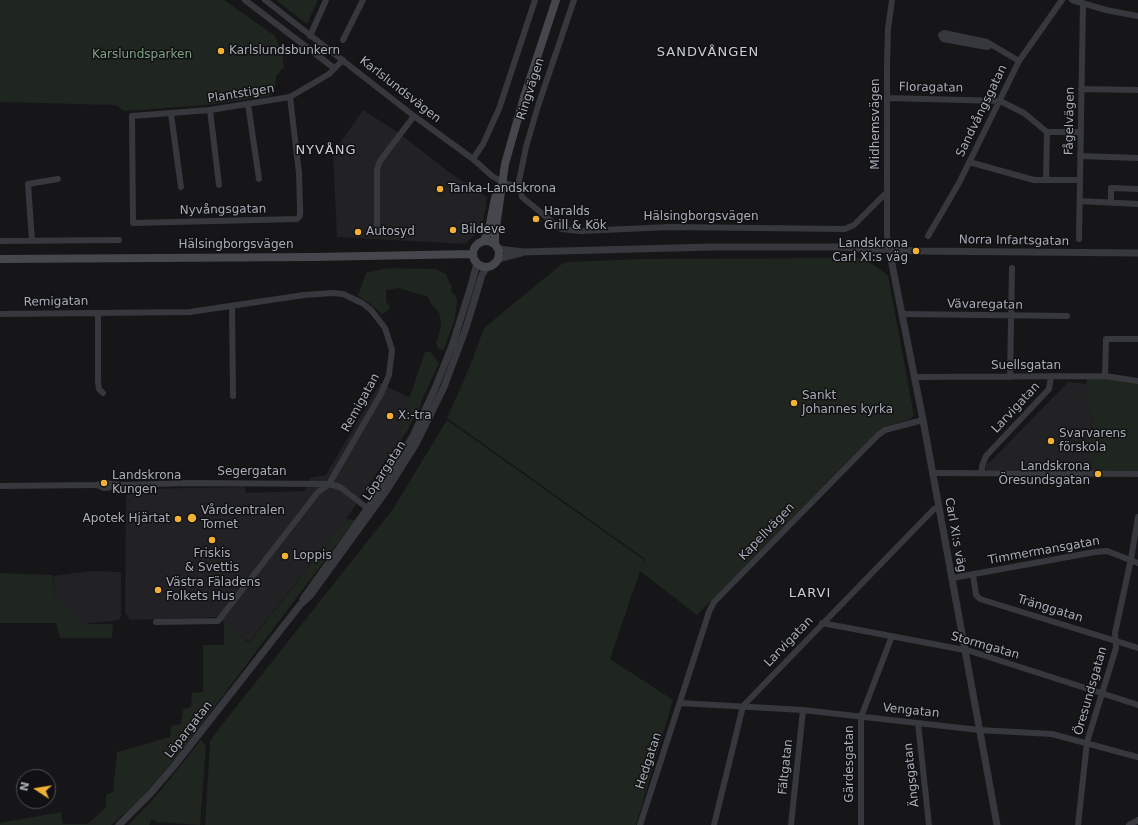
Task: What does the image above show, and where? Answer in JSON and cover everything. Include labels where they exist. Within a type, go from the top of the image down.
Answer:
[{"type":"main road","name":"Ringvägen","points":[[484,240],[488,233],[495,198],[502,182],[524,97],[556,0]]},
{"type":"main road","name":"Ringvägen","points":[[497,246],[495,234],[501,199],[502,182]]},
{"type":"main road","points":[[484,240],[497,246],[498,260],[494,265],[487,267],[477,263],[473,254],[477,244],[484,240]]},
{"type":"main road","name":"Hälsingborgsvägen","points":[[0,259],[314,257],[473,254]]},
{"type":"street","points":[[245,0],[334,68]]},
{"type":"street","name":"Karlslundsvägen","points":[[265,0],[414,116],[473,158],[502,182]]},
{"type":"street","points":[[310,36],[326,0]]},
{"type":"street","points":[[343,40],[363,0]]},
{"type":"street","name":"Ringvägen","points":[[473,158],[483,144],[499,109],[534,0]]},
{"type":"street","name":"Ringvägen","points":[[520,188],[520,170],[532,127],[574,0]]},
{"type":"street","name":"Midhemsvägen","points":[[889,249],[887,235],[887,98],[888,29],[892,0]]},
{"type":"street","name":"Sandvångsgatan","points":[[928,236],[969,162],[1019,60],[1062,0]]},
{"type":"street","points":[[1072,0],[1083,4],[1138,16]]},
{"type":"street","name":"Fågelvägen","points":[[1080,239],[1080,132],[1083,4]]},
{"type":"street","points":[[286,32],[294,23]]},
{"type":"street","points":[[991,45],[987,47],[943,39],[941,35],[944,33],[987,42],[1019,60]]},
{"type":"street","name":"Plantstigen","points":[[132,116],[210,110],[290,97],[315,84],[343,60]]},
{"type":"street","points":[[1081,89],[1138,90]]},
{"type":"street","name":"Nyvångsgatan","points":[[132,116],[133,223],[293,220],[300,216],[300,208],[299,173],[290,97]]},
{"type":"street","name":"Floragatan","points":[[887,98],[1000,101]]},
{"type":"street","points":[[1000,101],[1024,113],[1047,132],[1080,132]]},
{"type":"street","points":[[248,104],[259,180]]},
{"type":"street","points":[[210,110],[219,185]]},
{"type":"street","points":[[171,114],[181,187]]},
{"type":"street","points":[[378,230],[378,166],[385,153],[414,116]]},
{"type":"street","points":[[1046,180],[1047,132]]},
{"type":"street","points":[[1080,156],[1138,158]]},
{"type":"street","points":[[969,162],[1034,180],[1080,180]]},
{"type":"street","points":[[32,241],[28,184],[58,179]]},
{"type":"street","points":[[502,182],[520,188]]},
{"type":"street","name":"Hälsingborgsvägen","points":[[520,188],[522,197],[530,204],[561,229],[571,231],[670,228],[845,229],[854,225],[887,192]]},
{"type":"street","points":[[1111,202],[1111,188],[1138,189]]},
{"type":"street","points":[[1080,201],[1138,204]]},
{"type":"street","points":[[0,241],[118,240]]},
{"type":"street","points":[[497,246],[523,252],[764,247],[889,249]]},
{"type":"street","name":"Norra Infartsgatan","points":[[889,249],[1138,253]]},
{"type":"street","name":"Carl XI:s väg","points":[[889,249],[923,420],[979,730],[998,825]]},
{"type":"street","points":[[498,260],[523,252]]},
{"type":"street","name":"Löpargatan","points":[[370,510],[420,422],[453,343],[477,263]]},
{"type":"street","name":"Löpargatan","points":[[119,825],[140,805],[174,766],[300,605],[306,593],[410,455],[435,407],[457,354],[482,275],[487,267]]},
{"type":"street","points":[[1010,377],[1012,268]]},
{"type":"street","name":"Remigatan","points":[[0,314],[190,312],[304,295],[333,293],[342,294],[362,303],[371,310],[385,328],[392,350],[389,375],[381,394],[329,484],[318,492],[218,621],[156,622]]},
{"type":"street","points":[[232,306],[233,396]]},
{"type":"street","points":[[98,313],[98,382],[99,389],[103,393]]},
{"type":"street","name":"Vävaregatan","points":[[902,314],[1067,316]]},
{"type":"street","points":[[1105,376],[1106,339],[1138,339]]},
{"type":"street","name":"Suellsgatan","points":[[914,377],[1105,376],[1138,381]]},
{"type":"street","name":"Larvigatan","points":[[982,472],[982,466],[986,456],[1049,389],[1051,377]]},
{"type":"street","name":"Kapellvägen","points":[[680,703],[709,612],[714,602],[878,435],[885,430],[923,420]]},
{"type":"street","points":[[933,473],[982,472],[1138,474]]},
{"type":"street","name":"Segergatan","points":[[0,486],[96,485],[112,488],[122,485],[188,483],[329,484],[340,487],[370,510]]},
{"type":"street","name":"Larvigatan","points":[[714,825],[743,706],[934,509],[939,508]]},
{"type":"street","name":"Öresundsgatan","points":[[1078,825],[1087,742],[1116,648],[1115,633],[1131,559],[1138,517]]},
{"type":"street","name":"Timmermansgatan","points":[[952,578],[1107,551],[1131,559],[1138,563]]},
{"type":"street","name":"Tränggatan","points":[[972,574],[976,595],[980,599],[1138,648]]},
{"type":"street","name":"Stormgatan","points":[[822,623],[965,650],[1138,705]]},
{"type":"street","name":"Gärdesgatan","points":[[861,825],[861,717],[892,636]]},
{"type":"street","name":"Vengatan","points":[[680,703],[803,710],[979,730],[1052,734],[1087,742],[1138,757]]},
{"type":"street","name":"Hedgatan","points":[[640,825],[680,703]]},
{"type":"street","name":"Fältgatan","points":[[791,825],[803,710]]},
{"type":"street","name":"Ängsgatan","points":[[918,723],[929,825]]},
{"type":"street","points":[[1129,825],[1138,820]]},
{"type":"shaded area","points":[[363,110],[396,131],[449,172],[487,197],[483,223],[479,231],[465,244],[337,237],[333,153]]},
{"type":"shaded area","name":"Svarvarens förskola","points":[[1068,382],[1087,384],[1086,401],[1093,421],[1092,466],[987,471],[984,465],[990,462]]},
{"type":"shaded area","points":[[380,383],[422,404],[399,444],[389,455],[346,519],[249,642],[216,617],[130,620],[125,612],[126,492],[138,489],[245,487],[246,493],[305,491],[310,478],[326,475]]},
{"type":"shaded area","points":[[90,571],[121,572],[121,617],[119,620],[83,624],[55,597],[53,576]]},
{"type":"green space","name":"Karslundsparken","points":[[0,0],[224,0],[274,35],[282,52],[284,67],[276,76],[275,91],[270,96],[206,105],[124,111],[116,105],[0,102]]},
{"type":"green space","points":[[276,0],[318,0],[307,24]]},
{"type":"green space","points":[[863,258],[888,275],[914,416],[908,420],[886,426],[876,433],[697,615],[640,571],[610,659],[673,700],[636,825],[205,825],[210,741],[393,509],[447,420],[644,560],[641,570],[645,559],[447,418],[470,366],[484,328],[563,263],[568,262],[639,259]]},
{"type":"green space","points":[[388,268],[436,269],[446,274],[452,286],[452,293],[456,296],[457,301],[455,319],[444,349],[440,350],[436,344],[441,326],[439,312],[431,304],[428,297],[399,288],[386,290],[386,301],[390,307],[388,311],[382,314],[358,296],[366,273]]},
{"type":"green space","points":[[425,352],[431,352],[439,363],[406,433],[403,435],[399,432],[411,405],[408,402]]},
{"type":"green space","points":[[1087,376],[1138,381],[1138,474],[1091,474],[1093,421],[1086,401]]},
{"type":"green space","points":[[346,519],[355,520],[179,754],[139,801],[111,825],[0,825],[0,823],[61,812],[63,824],[88,824],[106,807],[106,795],[113,792],[117,752],[170,737],[171,726],[181,724],[183,709],[191,707],[192,693],[203,692],[203,645],[224,645],[224,622],[249,643]]},
{"type":"green space","points":[[0,573],[52,575],[55,597],[83,624],[113,624],[112,638],[60,638],[56,623],[0,623]]},
{"type":"green space","points":[[201,740],[206,746],[200,825],[157,822],[152,819],[149,825],[128,825],[156,796]]},
{"type":"place","name":"Karlslundsbunkern","points":[[221,51]]},
{"type":"place","name":"Tanka-Landskrona","points":[[440,189]]},
{"type":"place","name":"Haralds Grill & Kök","points":[[536,219]]},
{"type":"place","name":"Bildeve","points":[[453,230]]},
{"type":"place","name":"Autosyd","points":[[358,232]]},
{"type":"place","name":"Landskrona Carl XI:s väg","points":[[916,251]]},
{"type":"place","name":"Sankt Johannes kyrka","points":[[794,403]]},
{"type":"place","name":"X:-tra","points":[[390,416]]},
{"type":"place","name":"Svarvarens förskola","points":[[1051,441]]},
{"type":"place","name":"Landskrona Öresundsgatan","points":[[1098,474]]},
{"type":"place","name":"Landskrona Kungen","points":[[104,483]]},
{"type":"place","name":"Vårdcentralen Tornet","points":[[192,518]]},
{"type":"place","name":"Apotek Hjärtat","points":[[178,519]]},
{"type":"place","name":"Friskis & Svettis","points":[[212,540]]},
{"type":"place","name":"Loppis","points":[[285,556]]},
{"type":"place","name":"Västra Fäladens Folkets Hus","points":[[158,590]]},
{"type":"district","name":"SANDVÅNGEN","points":[[708,53]]},
{"type":"district","name":"NYVÅNG","points":[[326,151]]},
{"type":"district","name":"LARVI","points":[[810,594]]}]
